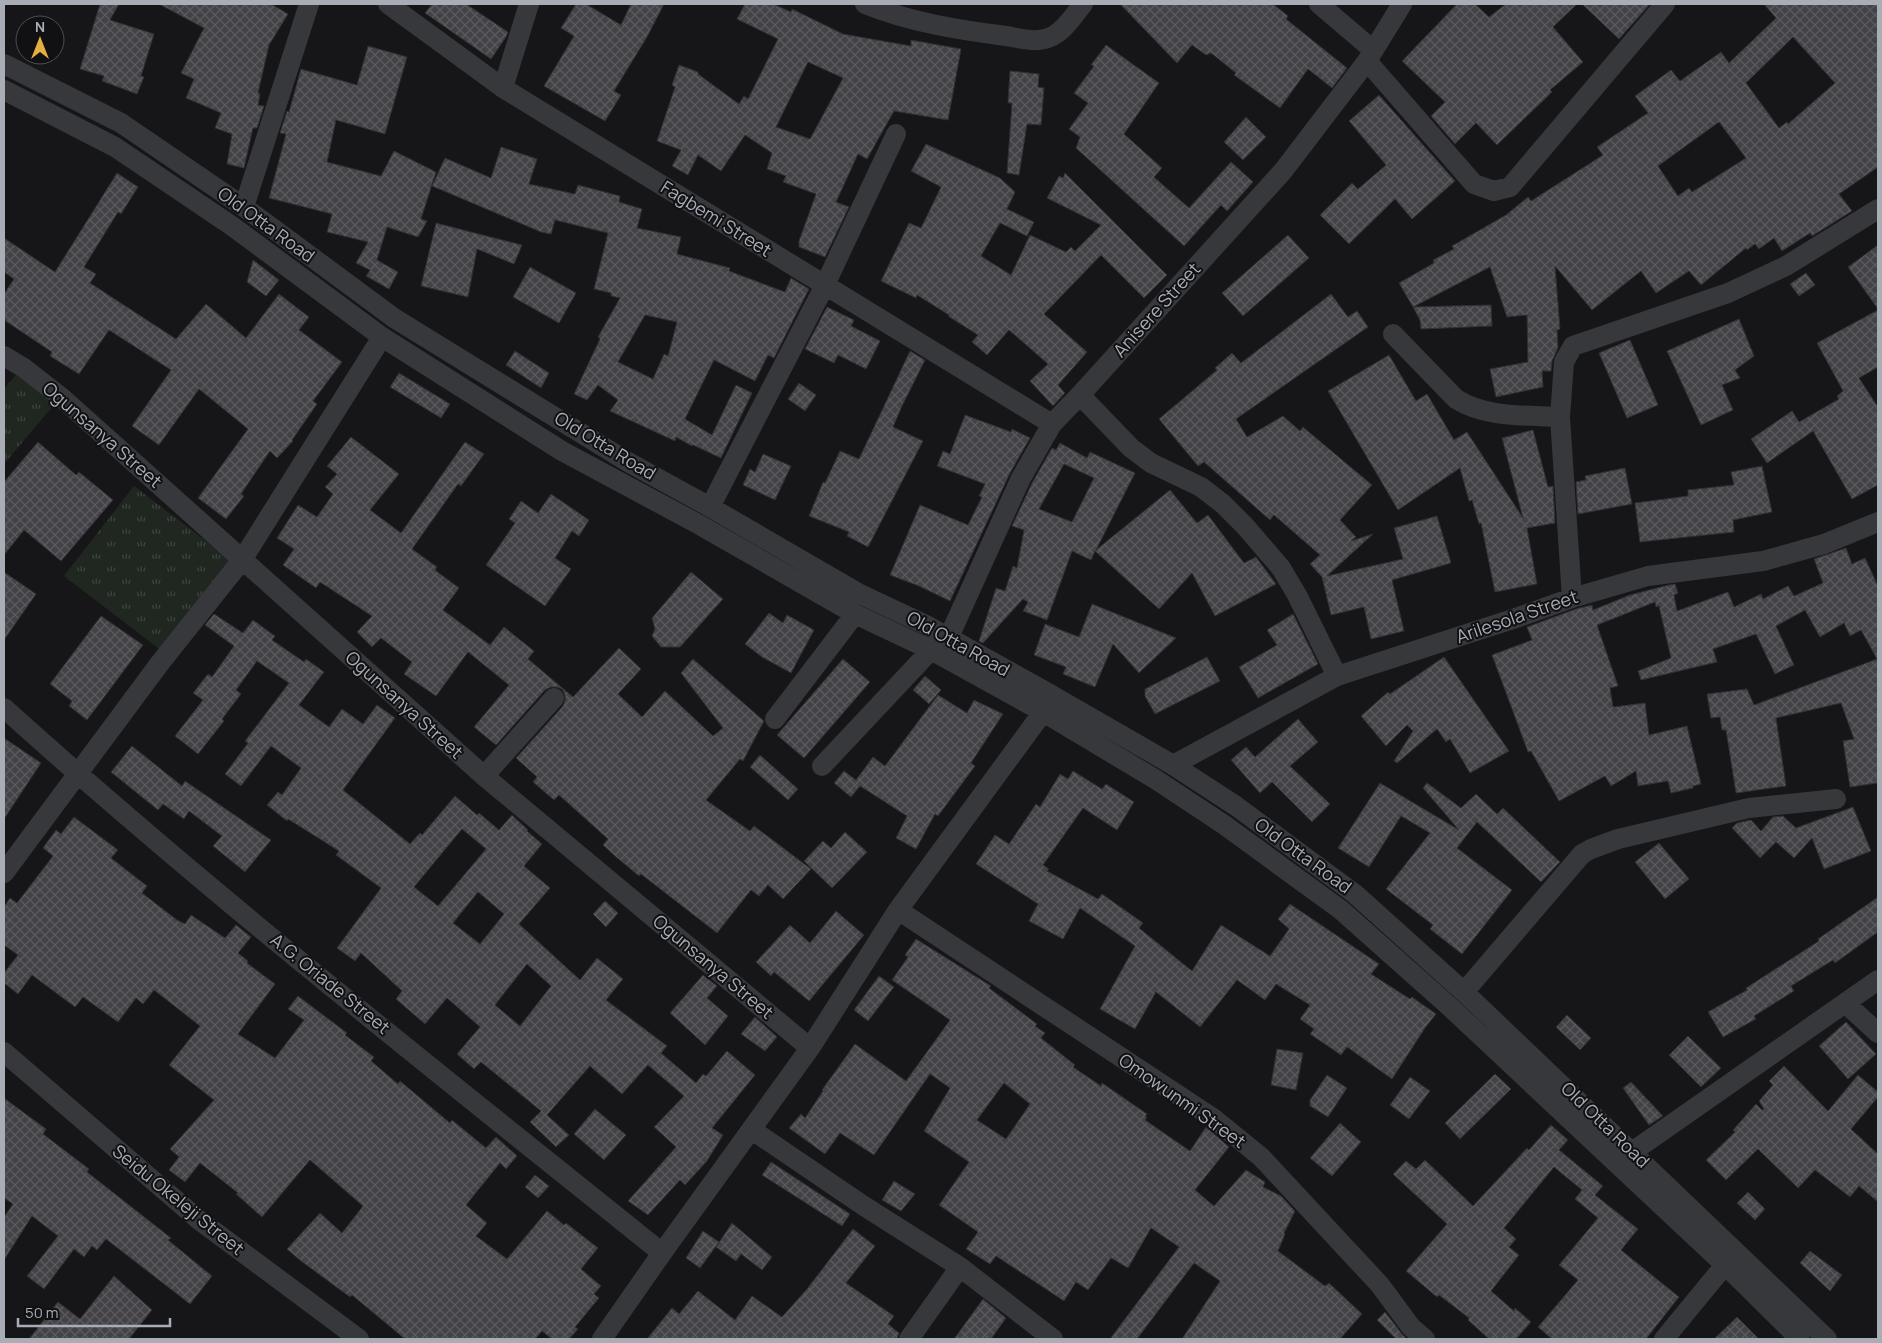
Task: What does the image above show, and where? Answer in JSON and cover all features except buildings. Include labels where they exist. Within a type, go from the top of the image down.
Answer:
[{"type":"street","points":[[244,207],[309,4]]},
{"type":"street","name":"Fagbemi Street","points":[[388,4],[503,88],[1052,424]]},
{"type":"street","points":[[503,88],[529,4]]},
{"type":"street","points":[[865,4],[883,11],[968,31],[1033,40],[1048,38],[1059,32],[1083,4]]},
{"type":"street","points":[[1319,4],[1370,56],[1474,184],[1494,191],[1510,187],[1665,4]]},
{"type":"street","name":"Anisere Street","points":[[948,639],[1021,478],[1052,424],[1283,171],[1370,56],[1402,4]]},
{"type":"street","name":"Old Otta Road","points":[[4,64],[121,123],[244,207],[394,318],[628,462],[858,593],[926,625],[948,639],[1041,689],[1173,765],[1236,806],[1355,894],[1464,992],[1827,1339]]},
{"type":"street","name":"Old Otta Road","points":[[4,90],[115,147],[232,226],[382,337],[562,452],[698,524],[855,614],[931,650],[1043,712],[1155,779],[1223,824],[1341,910],[1450,1007],[1725,1265],[1800,1339]]},
{"type":"street","points":[[710,507],[825,285],[896,134]]},
{"type":"street","points":[[1572,598],[1560,417],[1564,362],[1573,346],[1728,293],[1786,266],[1878,209]]},
{"type":"street","points":[[1393,334],[1456,399],[1468,407],[1487,412],[1560,417]]},
{"type":"street","points":[[4,873],[160,663],[242,560],[382,337]]},
{"type":"street","name":"Ogunsanya Street","points":[[4,356],[24,368],[61,397],[484,776],[810,1048]]},
{"type":"street","points":[[1080,395],[1131,448],[1151,463],[1201,488],[1223,504],[1245,526],[1281,568],[1297,595],[1337,676]]},
{"type":"street","points":[[617,481],[628,462]]},
{"type":"street","name":"Arilesola Street","points":[[1173,765],[1337,676],[1572,598],[1648,576],[1763,561],[1824,544],[1878,522]]},
{"type":"street","points":[[775,719],[855,614]]},
{"type":"street","points":[[822,766],[931,650]]},
{"type":"street","points":[[484,776],[554,698]]},
{"type":"street","name":"A.G. Oriade Street","points":[[4,708],[77,774],[241,912],[662,1253]]},
{"type":"street","points":[[602,1339],[810,1048],[898,910],[1043,712]]},
{"type":"street","points":[[1464,992],[1582,854],[1591,848],[1618,839],[1749,808],[1836,799]]},
{"type":"street","name":"Omowunmi Street","points":[[898,910],[1212,1118],[1254,1151],[1380,1285],[1411,1327],[1425,1339]]},
{"type":"street","points":[[1632,1152],[1878,980]]},
{"type":"street","points":[[1845,1003],[1878,1033]]},
{"type":"street","name":"Seidu Okeleji Street","points":[[4,1052],[199,1220],[359,1339]]},
{"type":"street","points":[[752,1130],[864,1206],[960,1267],[1053,1339]]},
{"type":"street","points":[[1664,1339],[1725,1265]]},
{"type":"street","points":[[910,1339],[960,1267]]},
{"type":"green space","points":[[26,363],[63,394],[4,464],[4,389]]},
{"type":"green space","points":[[134,486],[232,561],[162,651],[64,576]]}]
